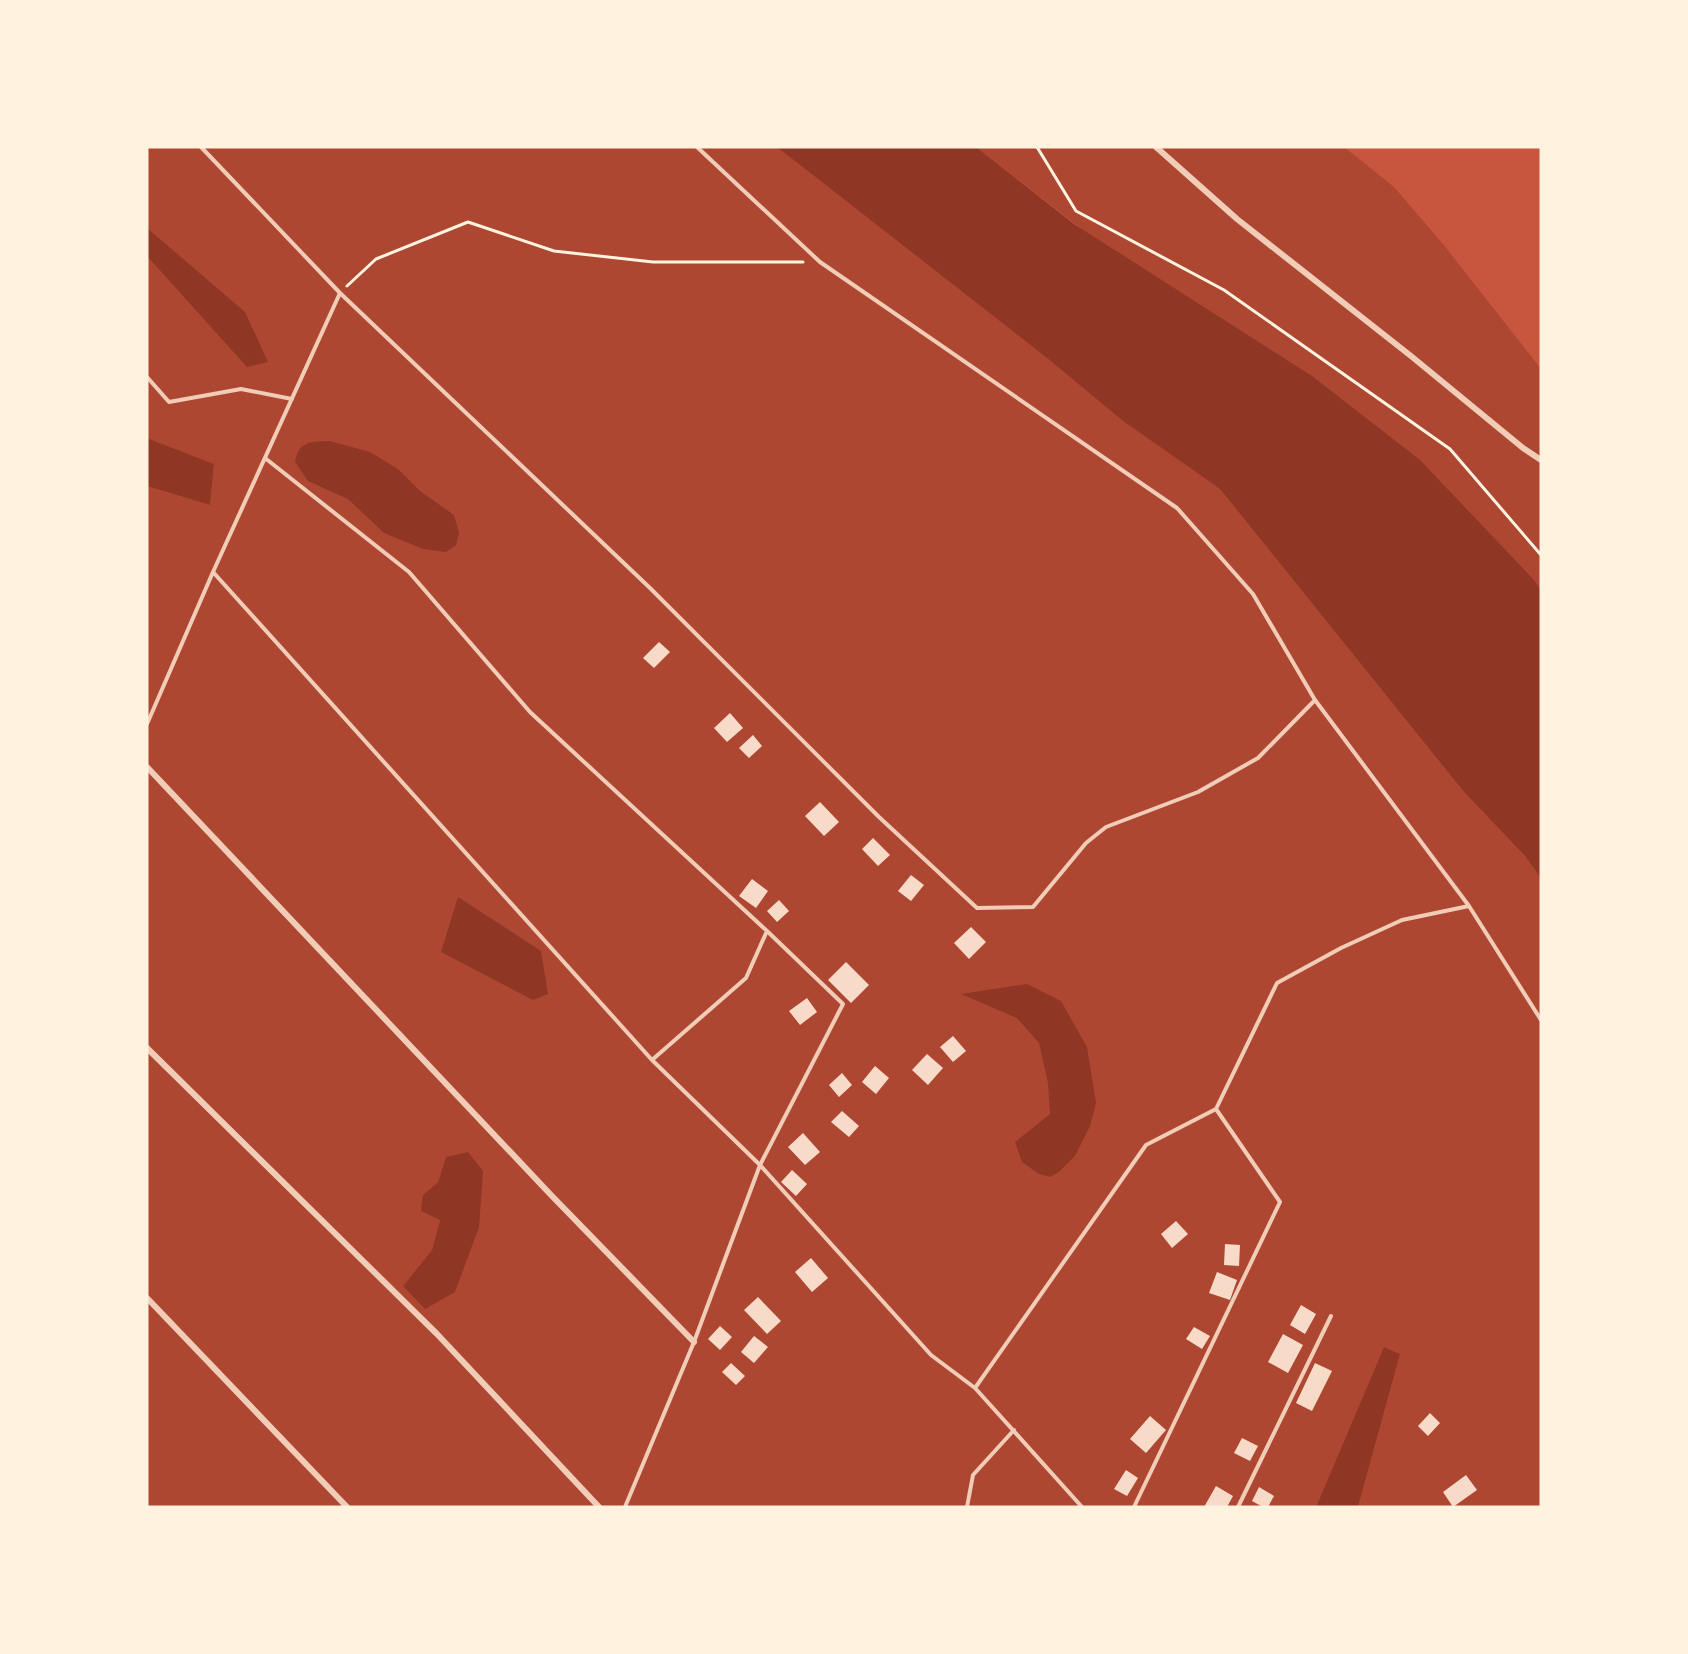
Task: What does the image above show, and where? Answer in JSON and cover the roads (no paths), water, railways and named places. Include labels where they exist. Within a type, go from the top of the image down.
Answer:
[{"type":"street","points":[[1156,147],[1237,219],[1541,460]]},
{"type":"street","points":[[147,767],[542,1187],[694,1342]]},
{"type":"street","points":[[147,1048],[437,1334],[599,1507]]},
{"type":"street","points":[[147,1298],[347,1507]]},
{"type":"lane","points":[[201,147],[340,292],[642,579],[879,817],[977,908],[1033,907],[1086,843],[1106,827],[1198,792],[1258,758],[1315,700]]},
{"type":"lane","points":[[697,147],[820,262],[1177,508],[1253,594],[1315,700],[1469,906],[1541,1020]]},
{"type":"lane","points":[[147,724],[340,292]]},
{"type":"lane","points":[[147,377],[169,402],[241,389],[292,399]]},
{"type":"lane","points":[[265,458],[409,572],[530,712],[843,1004],[760,1165],[694,1342],[625,1507]]},
{"type":"lane","points":[[213,572],[652,1060],[760,1165],[931,1355],[975,1388],[1082,1507]]},
{"type":"lane","points":[[975,1388],[1146,1145],[1216,1109],[1277,983],[1341,948],[1402,920],[1469,906]]},
{"type":"lane","points":[[652,1060],[746,978],[767,931]]},
{"type":"lane","points":[[1134,1507],[1280,1202],[1216,1109]]},
{"type":"lane","points":[[1238,1507],[1330,1316]]},
{"type":"lane","points":[[967,1507],[973,1475],[1014,1430]]}]
